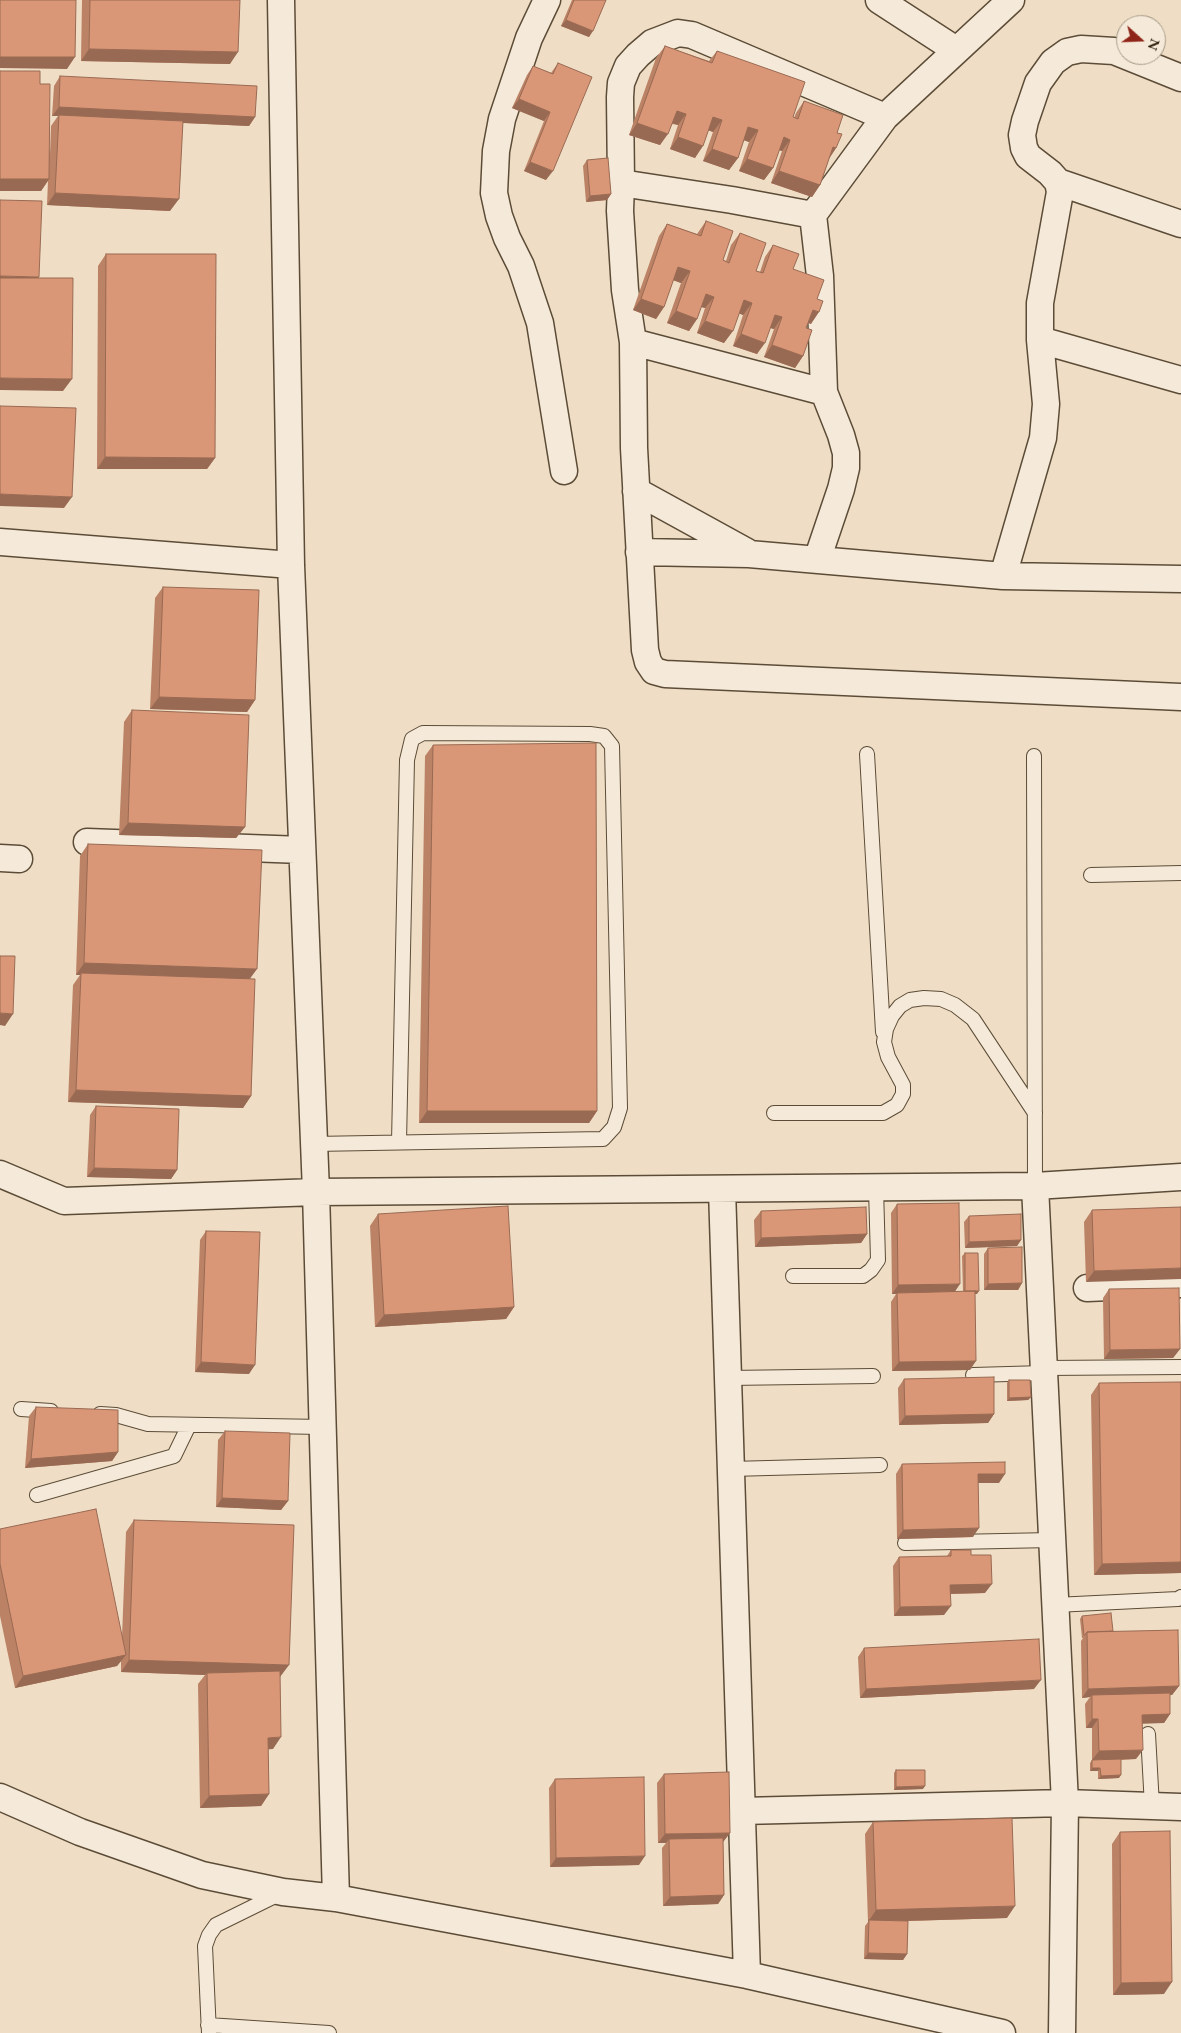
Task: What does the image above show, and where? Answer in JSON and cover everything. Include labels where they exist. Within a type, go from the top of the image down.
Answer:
[{"type":"street","points":[[281,0],[291,565],[316,1192],[336,1898]]},
{"type":"street","points":[[547,0],[529,38],[502,119],[496,151],[494,193],[499,216],[507,238],[521,266],[540,324],[564,471]]},
{"type":"street","points":[[879,0],[956,50]]},
{"type":"street","points":[[818,560],[842,489],[846,468],[846,452],[824,392],[820,276],[813,216],[885,116],[1011,0]]},
{"type":"street","points":[[885,116],[692,35],[678,33],[652,43],[638,54],[628,66],[621,83],[620,97],[620,211],[624,290],[632,342],[639,552],[644,650],[648,662],[654,671],[665,674],[1181,698]]},
{"type":"street","points":[[1181,78],[1136,58],[1114,51],[1081,49],[1067,52],[1053,62],[1038,83],[1022,135],[1024,148],[1028,156],[1050,173],[1058,182],[1181,224]]},
{"type":"street","points":[[621,182],[732,200],[813,216]]},
{"type":"street","points":[[1004,576],[1043,438],[1046,404],[1040,340],[1040,303],[1060,192],[1058,182]]},
{"type":"street","points":[[1040,340],[1181,380]]},
{"type":"street","points":[[632,342],[824,392]]},
{"type":"street","points":[[636,491],[750,554]]},
{"type":"street","points":[[0,542],[291,565]]},
{"type":"street","points":[[639,552],[750,554],[1004,576],[1181,579]]},
{"type":"street","points":[[87,842],[302,850]]},
{"type":"street","points":[[0,1174],[64,1201],[316,1192],[1036,1186],[1181,1177]]},
{"type":"street","points":[[1036,1186],[1065,1803],[1062,2033]]},
{"type":"street","points":[[722,1189],[747,1975]]},
{"type":"street","points":[[1086,1288],[1181,1284]]},
{"type":"street","points":[[0,1796],[80,1832],[202,1875],[283,1892],[336,1898],[747,1975],[1002,2033]]},
{"type":"street","points":[[742,1811],[1065,1803],[1181,1807]]},
{"type":"lane","points":[[313,1144],[603,1139],[614,1127],[620,1108],[612,746],[604,736],[590,734],[423,733],[412,739],[407,760],[399,1142]]},
{"type":"lane","points":[[774,1114],[883,1114],[897,1105],[903,1094],[903,1084],[888,1057],[884,1042],[867,754]]},
{"type":"lane","points":[[1034,756],[1036,1186]]},
{"type":"lane","points":[[1091,875],[1181,873]]},
{"type":"lane","points":[[884,1042],[886,1029],[892,1016],[900,1006],[910,1000],[924,998],[941,999],[955,1005],[977,1024],[1035,1114]]},
{"type":"lane","points":[[793,1276],[863,1276],[871,1270],[878,1260],[876,1188]]},
{"type":"lane","points":[[973,1375],[1181,1367]]},
{"type":"lane","points":[[728,1378],[874,1376]]},
{"type":"lane","points":[[21,1409],[69,1412]]},
{"type":"lane","points":[[88,1414],[116,1415],[148,1424],[323,1427]]},
{"type":"lane","points":[[37,1495],[174,1456],[189,1425]]},
{"type":"lane","points":[[731,1469],[880,1465]]},
{"type":"lane","points":[[905,1543],[1052,1540]]},
{"type":"lane","points":[[1055,1605],[1178,1599],[1181,1597]]},
{"type":"lane","points":[[1148,1734],[1152,1806]]},
{"type":"lane","points":[[283,1892],[216,1925],[208,1935],[205,1946],[208,2029],[329,2033]]},
{"type":"building","points":[[0,0],[76,0],[75,57],[0,57]]},
{"type":"building","points":[[90,0],[240,0],[238,52],[89,49]]},
{"type":"building","points":[[574,0],[606,0],[593,31],[566,20]]},
{"type":"building","points":[[665,46],[712,63],[717,51],[805,82],[793,117],[798,119],[804,101],[843,115],[837,133],[842,134],[836,148],[833,147],[820,185],[779,171],[790,140],[784,137],[773,168],[747,159],[758,130],[748,127],[738,158],[712,149],[722,120],[713,117],[703,146],[678,137],[686,114],[677,111],[668,134],[637,123]]},
{"type":"building","points":[[558,63],[592,77],[553,171],[530,162],[550,112],[519,99],[533,66],[553,74]]},
{"type":"building","points":[[0,71],[40,71],[40,84],[50,84],[49,179],[0,179]]},
{"type":"building","points":[[60,76],[257,86],[255,117],[59,107]]},
{"type":"building","points":[[59,115],[183,121],[179,199],[55,193]]},
{"type":"building","points":[[608,158],[611,194],[590,196],[587,160]]},
{"type":"building","points":[[0,200],[42,201],[39,277],[0,276]]},
{"type":"building","points":[[706,221],[733,231],[723,260],[729,263],[740,233],[766,243],[756,271],[763,273],[773,245],[799,254],[793,269],[824,280],[817,299],[823,301],[819,312],[813,310],[806,328],[812,330],[803,356],[772,345],[782,317],[775,315],[765,343],[741,334],[752,303],[744,300],[733,331],[705,321],[714,297],[706,294],[697,319],[676,311],[690,271],[678,267],[664,307],[641,299],[667,224],[701,236]]},
{"type":"building","points":[[106,254],[216,254],[215,458],[105,457]]},
{"type":"building","points":[[0,278],[73,278],[72,379],[0,378]]},
{"type":"building","points":[[0,406],[76,408],[72,497],[0,494]]},
{"type":"building","points":[[163,587],[259,590],[255,700],[159,697]]},
{"type":"building","points":[[132,710],[249,715],[245,827],[128,823]]},
{"type":"building","points":[[596,743],[597,1111],[427,1111],[433,745]]},
{"type":"building","points":[[88,844],[262,850],[257,969],[84,963]]},
{"type":"building","points":[[0,956],[15,956],[13,1014],[0,1013]]},
{"type":"building","points":[[81,973],[255,979],[251,1096],[76,1090]]},
{"type":"building","points":[[96,1106],[179,1109],[177,1170],[94,1168]]},
{"type":"building","points":[[959,1203],[960,1284],[898,1285],[897,1204]]},
{"type":"building","points":[[508,1206],[514,1307],[384,1315],[378,1214]]},
{"type":"building","points":[[866,1207],[867,1234],[761,1238],[761,1211]]},
{"type":"building","points":[[1181,1207],[1181,1268],[1094,1271],[1092,1210]]},
{"type":"building","points":[[1021,1214],[1021,1240],[969,1242],[969,1216]]},
{"type":"building","points":[[206,1231],[260,1232],[255,1365],[201,1362]]},
{"type":"building","points":[[1022,1247],[1022,1283],[988,1284],[988,1248]]},
{"type":"building","points":[[965,1253],[978,1253],[979,1291],[965,1291]]},
{"type":"building","points":[[1179,1288],[1180,1349],[1110,1350],[1109,1289]]},
{"type":"building","points":[[975,1291],[976,1361],[899,1362],[897,1293]]},
{"type":"building","points":[[994,1377],[994,1414],[905,1416],[904,1379]]},
{"type":"building","points":[[1009,1380],[1030,1380],[1031,1397],[1009,1398]]},
{"type":"building","points":[[1181,1382],[1181,1562],[1102,1564],[1099,1383]]},
{"type":"building","points":[[36,1407],[118,1410],[118,1452],[31,1459]]},
{"type":"building","points":[[225,1431],[290,1433],[288,1501],[222,1498]]},
{"type":"building","points":[[1005,1462],[1005,1474],[978,1474],[979,1528],[903,1530],[902,1464]]},
{"type":"building","points":[[96,1509],[126,1655],[23,1676],[0,1564],[0,1529]]},
{"type":"building","points":[[134,1520],[294,1525],[289,1665],[129,1660]]},
{"type":"building","points":[[951,1550],[971,1550],[971,1555],[991,1555],[992,1584],[950,1585],[951,1606],[900,1607],[899,1557],[951,1556]]},
{"type":"building","points":[[1111,1613],[1113,1631],[1087,1632],[1084,1635],[1082,1616]]},
{"type":"building","points":[[1178,1630],[1179,1686],[1088,1689],[1087,1632]]},
{"type":"building","points":[[1039,1639],[1041,1680],[866,1689],[864,1648]]},
{"type":"building","points":[[280,1671],[281,1737],[268,1738],[269,1794],[209,1796],[207,1673]]},
{"type":"building","points":[[1170,1693],[1170,1714],[1142,1715],[1143,1750],[1099,1751],[1098,1719],[1092,1719],[1092,1695]]},
{"type":"building","points":[[1121,1759],[1121,1775],[1101,1776],[1100,1768],[1092,1768],[1092,1760]]},
{"type":"building","points":[[896,1770],[925,1770],[925,1786],[896,1787]]},
{"type":"building","points":[[729,1772],[730,1833],[665,1834],[664,1774]]},
{"type":"building","points":[[644,1777],[645,1856],[556,1858],[555,1779]]},
{"type":"building","points":[[1012,1818],[1015,1906],[876,1910],[873,1822]]},
{"type":"building","points":[[1170,1831],[1172,1982],[1121,1983],[1120,1832]]},
{"type":"building","points":[[723,1838],[724,1895],[670,1897],[669,1839]]},
{"type":"building","points":[[869,1920],[908,1921],[907,1954],[868,1953]]}]
